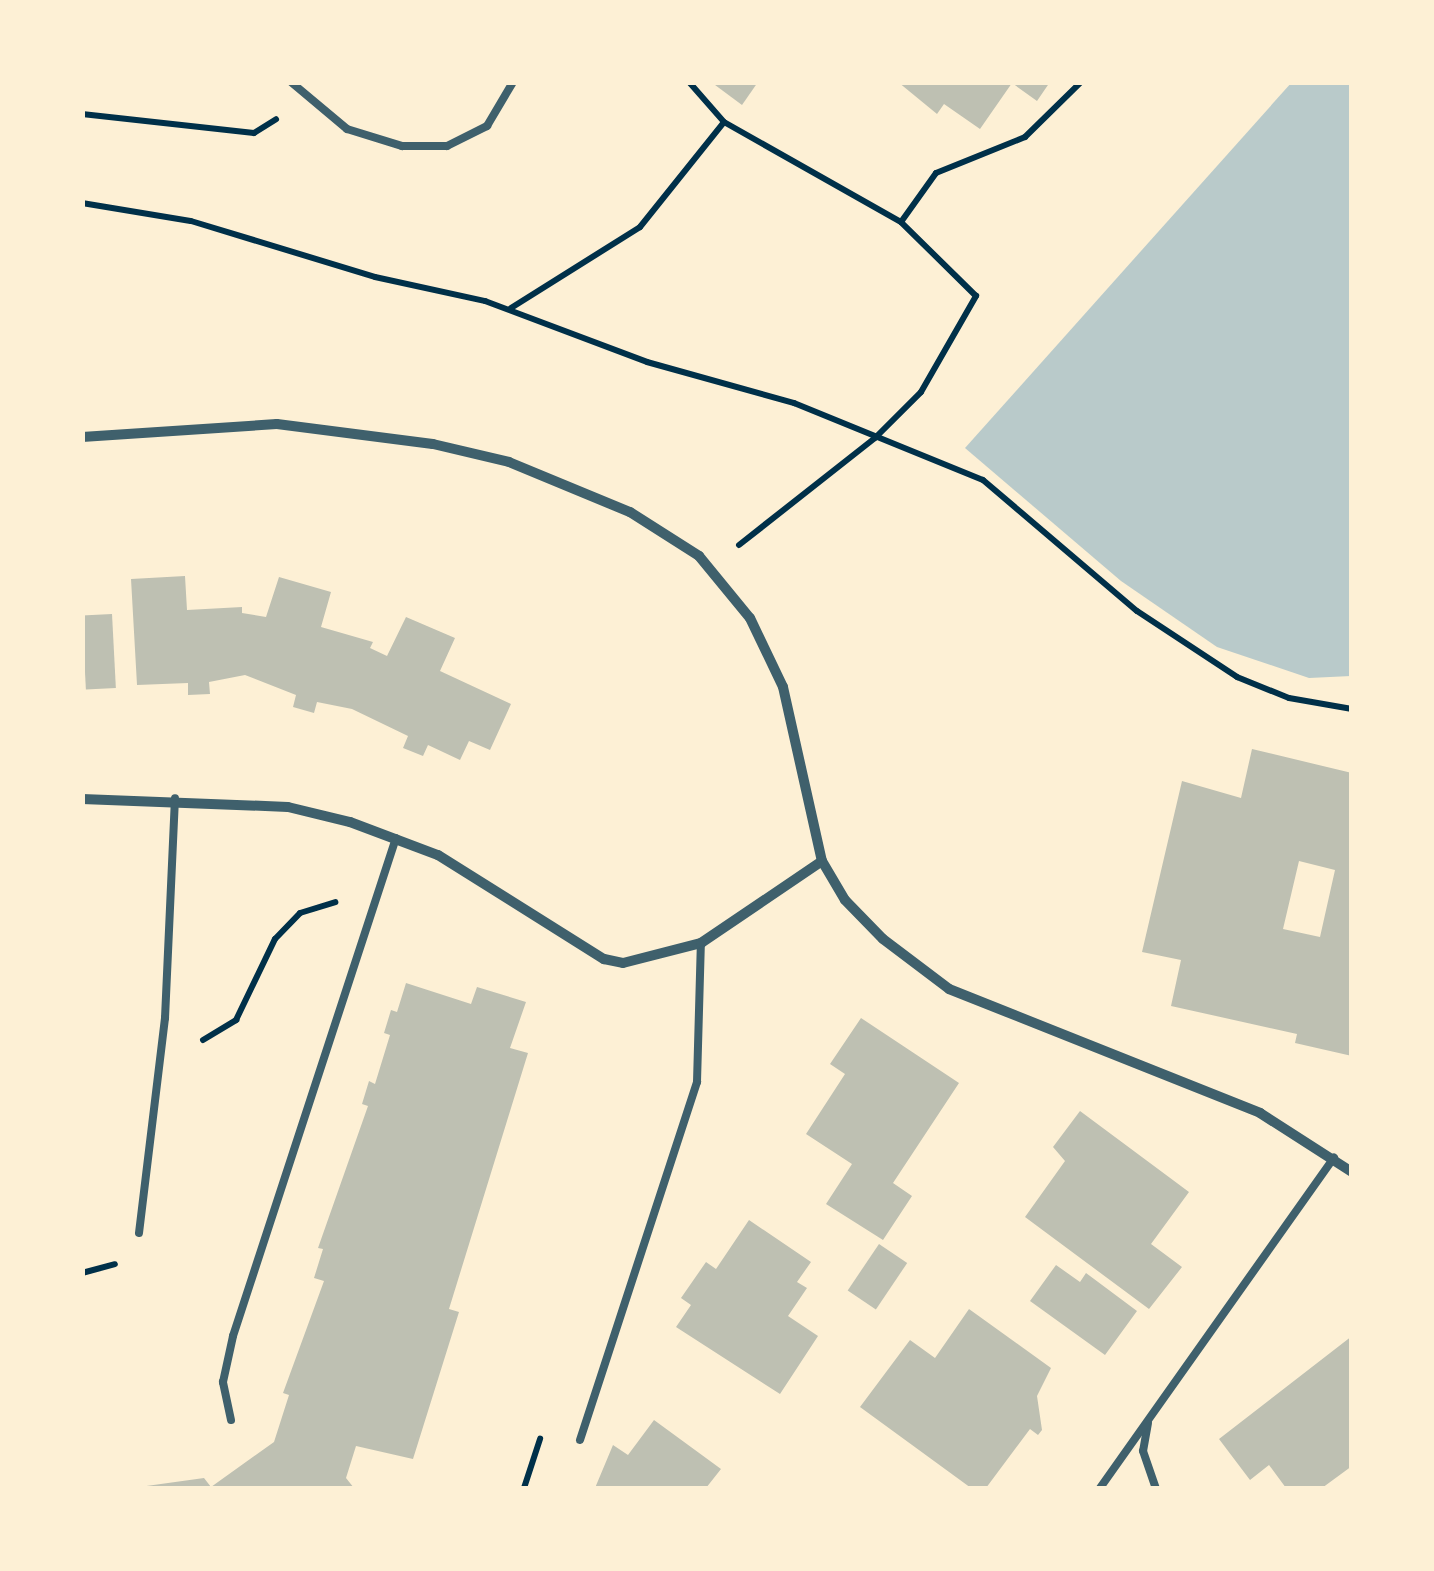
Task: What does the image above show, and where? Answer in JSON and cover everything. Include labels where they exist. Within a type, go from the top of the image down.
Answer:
[{"type":"street","points":[[82,437],[276,424],[433,444],[509,462],[630,512],[712,570],[750,618],[783,686],[822,861],[845,900],[883,938],[950,989],[1260,1113],[1352,1172]]},
{"type":"street","points":[[82,799],[175,798],[288,807],[396,838],[438,855],[604,959],[644,962],[701,943],[822,861]]},
{"type":"lane","points":[[291,82],[302,97],[347,128],[402,146],[447,146],[487,126],[513,82]]},
{"type":"lane","points":[[139,1233],[159,1056],[175,798]]},
{"type":"lane","points":[[231,1420],[222,1382],[234,1336],[396,838]]},
{"type":"lane","points":[[580,1440],[696,1082],[701,943]]},
{"type":"lane","points":[[1100,1488],[1334,1158]]},
{"type":"lane","points":[[1149,1418],[1144,1450],[1156,1488]]},
{"type":"path","points":[[690,82],[724,122],[901,222],[976,296],[921,392],[875,438],[712,570]]},
{"type":"path","points":[[901,222],[936,172],[1025,137],[1082,82]]},
{"type":"path","points":[[82,114],[254,133],[302,97]]},
{"type":"path","points":[[510,309],[640,227],[724,122]]},
{"type":"path","points":[[82,203],[192,221],[510,309],[647,362],[794,404],[983,480],[1137,611],[1237,677],[1288,698],[1352,709]]},
{"type":"path","points":[[159,1056],[182,1053],[236,1020],[275,938],[300,913],[330,901],[371,910]]},
{"type":"shaded area","points":[[1292,82],[1351,83],[1351,676],[1309,678],[1217,647],[1121,581],[965,448]]},
{"type":"building","points":[[711,82],[758,82],[742,105]]},
{"type":"building","points":[[898,82],[1050,82],[1037,101],[1012,83],[980,129],[944,104],[937,114]]},
{"type":"building","points":[[185,576],[187,610],[242,607],[242,613],[266,617],[279,577],[331,592],[321,627],[373,642],[370,648],[387,656],[406,617],[455,638],[440,671],[511,704],[490,750],[469,741],[460,760],[428,745],[423,756],[403,748],[408,736],[352,709],[317,702],[314,713],[293,707],[296,695],[245,675],[209,682],[210,694],[188,695],[188,683],[137,685],[131,579]]},
{"type":"building","points":[[112,614],[116,688],[86,689],[82,616]]},
{"type":"building","points":[[1252,749],[1352,773],[1352,1056],[1295,1043],[1297,1034],[1171,1006],[1181,960],[1142,952],[1182,781],[1241,798]],"holes":[[[1299,861],[1335,870],[1320,937],[1283,929]]]},
{"type":"building","points":[[406,983],[471,1004],[477,987],[526,1002],[510,1048],[528,1053],[449,1309],[459,1312],[413,1459],[356,1446],[346,1478],[354,1488],[132,1488],[204,1478],[211,1487],[274,1442],[289,1395],[283,1393],[324,1281],[314,1278],[323,1249],[318,1248],[368,1106],[362,1104],[369,1081],[375,1084],[390,1035],[384,1033],[391,1010],[397,1012]]},
{"type":"building","points":[[861,1018],[959,1083],[893,1183],[912,1196],[883,1240],[826,1204],[852,1164],[806,1134],[845,1074],[830,1064]]},
{"type":"building","points":[[1080,1111],[1189,1192],[1151,1244],[1182,1267],[1149,1309],[1025,1217],[1065,1161],[1053,1147]]},
{"type":"building","points":[[749,1220],[811,1262],[797,1282],[807,1288],[788,1316],[818,1336],[780,1394],[676,1327],[691,1305],[681,1298],[706,1262],[716,1269]]},
{"type":"building","points":[[879,1244],[907,1263],[876,1309],[848,1290]]},
{"type":"building","points":[[1056,1265],[1080,1282],[1086,1273],[1137,1311],[1105,1355],[1030,1301]]},
{"type":"building","points":[[969,1309],[1051,1368],[1037,1396],[1042,1430],[1038,1435],[1030,1429],[986,1488],[971,1488],[860,1407],[910,1340],[935,1358]]},
{"type":"building","points":[[1352,1336],[1352,1466],[1322,1488],[1286,1488],[1269,1465],[1250,1480],[1219,1439]]},
{"type":"building","points":[[654,1420],[721,1469],[706,1488],[595,1488],[613,1445],[628,1455]]}]
